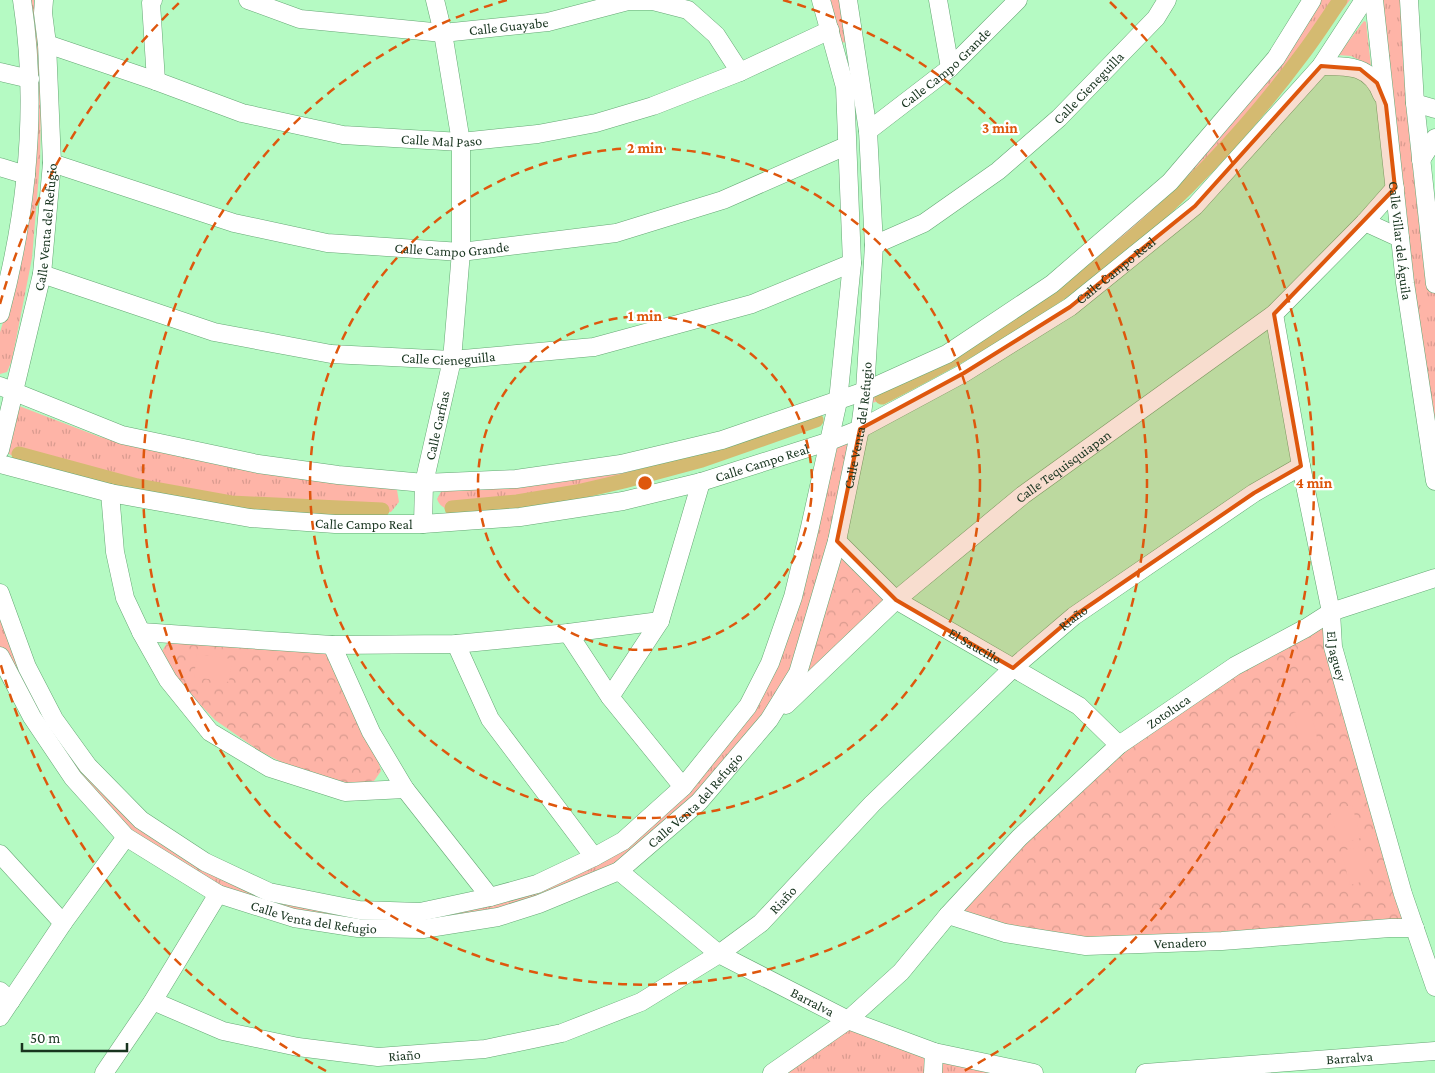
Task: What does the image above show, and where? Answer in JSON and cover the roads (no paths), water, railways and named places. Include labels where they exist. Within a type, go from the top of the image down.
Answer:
[{"type":"street","name":"Calle Venta del Refugio","points":[[0,314],[6,265],[26,175],[30,79],[27,31],[22,0]]},
{"type":"street","name":"Calle Venta del Refugio","points":[[0,450],[7,389],[42,274],[52,163],[47,44],[43,13],[44,0]]},
{"type":"street","points":[[153,0],[151,3],[156,81]]},
{"type":"street","name":"Calle Guayabe","points":[[248,0],[300,19],[443,33],[548,22],[628,1],[653,1],[688,10],[716,35],[740,72]]},
{"type":"street","name":"Calle Garfias","points":[[423,524],[424,483],[452,360],[461,252],[461,142],[443,33],[435,0]]},
{"type":"street","name":"Calle Venta del Refugio","points":[[0,593],[27,667],[54,719],[88,766],[141,820],[205,862],[269,892],[358,910],[420,912],[490,897],[537,884],[624,841],[683,787],[748,706],[770,663],[793,597],[830,441],[838,401],[852,263],[845,87],[821,0]]},
{"type":"street","name":"Calle Venta del Refugio","points":[[0,656],[32,717],[73,778],[126,837],[218,894],[294,918],[358,928],[423,929],[498,917],[540,904],[619,871],[699,802],[769,720],[798,673],[837,541],[860,429],[865,391],[874,245],[868,131],[848,0]]},
{"type":"street","points":[[938,0],[950,68]]},
{"type":"street","name":"Calle Campo Grande","points":[[868,131],[950,68],[1018,0]]},
{"type":"street","name":"Calle Cieneguilla","points":[[874,245],[924,223],[998,171],[1059,118],[1156,18],[1167,0]]},
{"type":"street","points":[[7,389],[122,436],[258,464],[338,475],[424,483],[516,479],[621,464],[722,440],[865,391],[947,354],[1052,284],[1170,182],[1276,58],[1312,0]]},
{"type":"street","name":"Calle Campo Real","points":[[0,464],[110,493],[250,518],[335,524],[423,524],[520,517],[624,501],[701,482],[830,441],[860,429],[964,373],[1070,308],[1195,206],[1321,66],[1364,0]]},
{"type":"street","name":"Calle Villar del Águila","points":[[1374,0],[1405,283],[1435,480]]},
{"type":"street","name":"Calle Villar del Águila","points":[[1409,0],[1415,103],[1435,284]]},
{"type":"street","name":"Calle Mal Paso","points":[[47,44],[242,113],[343,134],[461,142],[538,134],[596,123],[653,106],[740,72],[830,30]]},
{"type":"street","points":[[1321,66],[1341,66],[1360,69],[1378,82],[1386,105]]},
{"type":"street","points":[[0,72],[30,79]]},
{"type":"street","points":[[1415,103],[1435,109]]},
{"type":"street","points":[[1421,160],[1435,138]]},
{"type":"street","name":"Calle Campo Grande","points":[[52,163],[234,223],[327,243],[461,252],[616,233],[723,200],[846,146]]},
{"type":"street","points":[[0,167],[26,175]]},
{"type":"street","name":"Calle Tequisquiapan","points":[[769,720],[896,600],[1023,495],[1274,314],[1365,222],[1395,188]]},
{"type":"street","points":[[1365,222],[1400,238]]},
{"type":"street","name":"Calle Cieneguilla","points":[[42,274],[214,332],[330,354],[452,360],[594,347],[752,304],[852,263]]},
{"type":"street","name":"El Jaguey","points":[[1274,314],[1301,466],[1330,612],[1333,646],[1403,894],[1435,987]]},
{"type":"street","name":"Riaño","points":[[152,1001],[223,1031],[298,1047],[378,1057],[485,1049],[562,1033],[641,1002],[719,954],[761,923],[872,804],[1013,668],[1074,616],[1254,493],[1301,466]]},
{"type":"street","points":[[610,697],[660,621],[701,482]]},
{"type":"street","points":[[110,493],[115,552],[125,598],[141,632],[168,680],[210,732],[270,768],[345,792],[404,789]]},
{"type":"street","name":"El Saucillo","points":[[837,541],[896,600],[1079,706],[1119,745]]},
{"type":"street","name":"Zotoluca","points":[[772,1073],[848,1020],[901,972],[948,915],[1019,838],[1119,745],[1235,666],[1306,628],[1330,612],[1435,578]]},
{"type":"street","points":[[141,632],[332,645],[456,644],[568,633],[660,621]]},
{"type":"street","points":[[568,633],[610,697],[683,787]]},
{"type":"street","points":[[456,644],[490,719],[594,857]]},
{"type":"street","points":[[332,645],[371,732],[404,789],[490,897]]},
{"type":"street","points":[[748,706],[769,720]]},
{"type":"street","points":[[0,1017],[5,996],[63,923],[126,837]]},
{"type":"street","points":[[0,854],[63,923]]},
{"type":"street","name":"Barralva","points":[[619,871],[719,954],[848,1020],[934,1052],[1034,1073]]},
{"type":"street","points":[[104,1073],[152,1001],[218,894]]},
{"type":"street","name":"Venadero","points":[[948,915],[1005,933],[1086,946],[1222,941],[1390,928],[1415,928]]},
{"type":"street","name":"Barralva","points":[[1145,1073],[1435,1051]]},
{"type":"street","points":[[933,1073],[934,1052]]},
{"type":"waterway","points":[[882,397],[968,351],[1024,317],[1078,281],[1131,239],[1184,191],[1234,138],[1280,84],[1340,0]]},
{"type":"waterway","points":[[452,508],[517,502],[577,492],[624,481],[702,460],[816,420]]},
{"type":"waterway","points":[[19,454],[137,486],[231,503],[382,510]]}]
